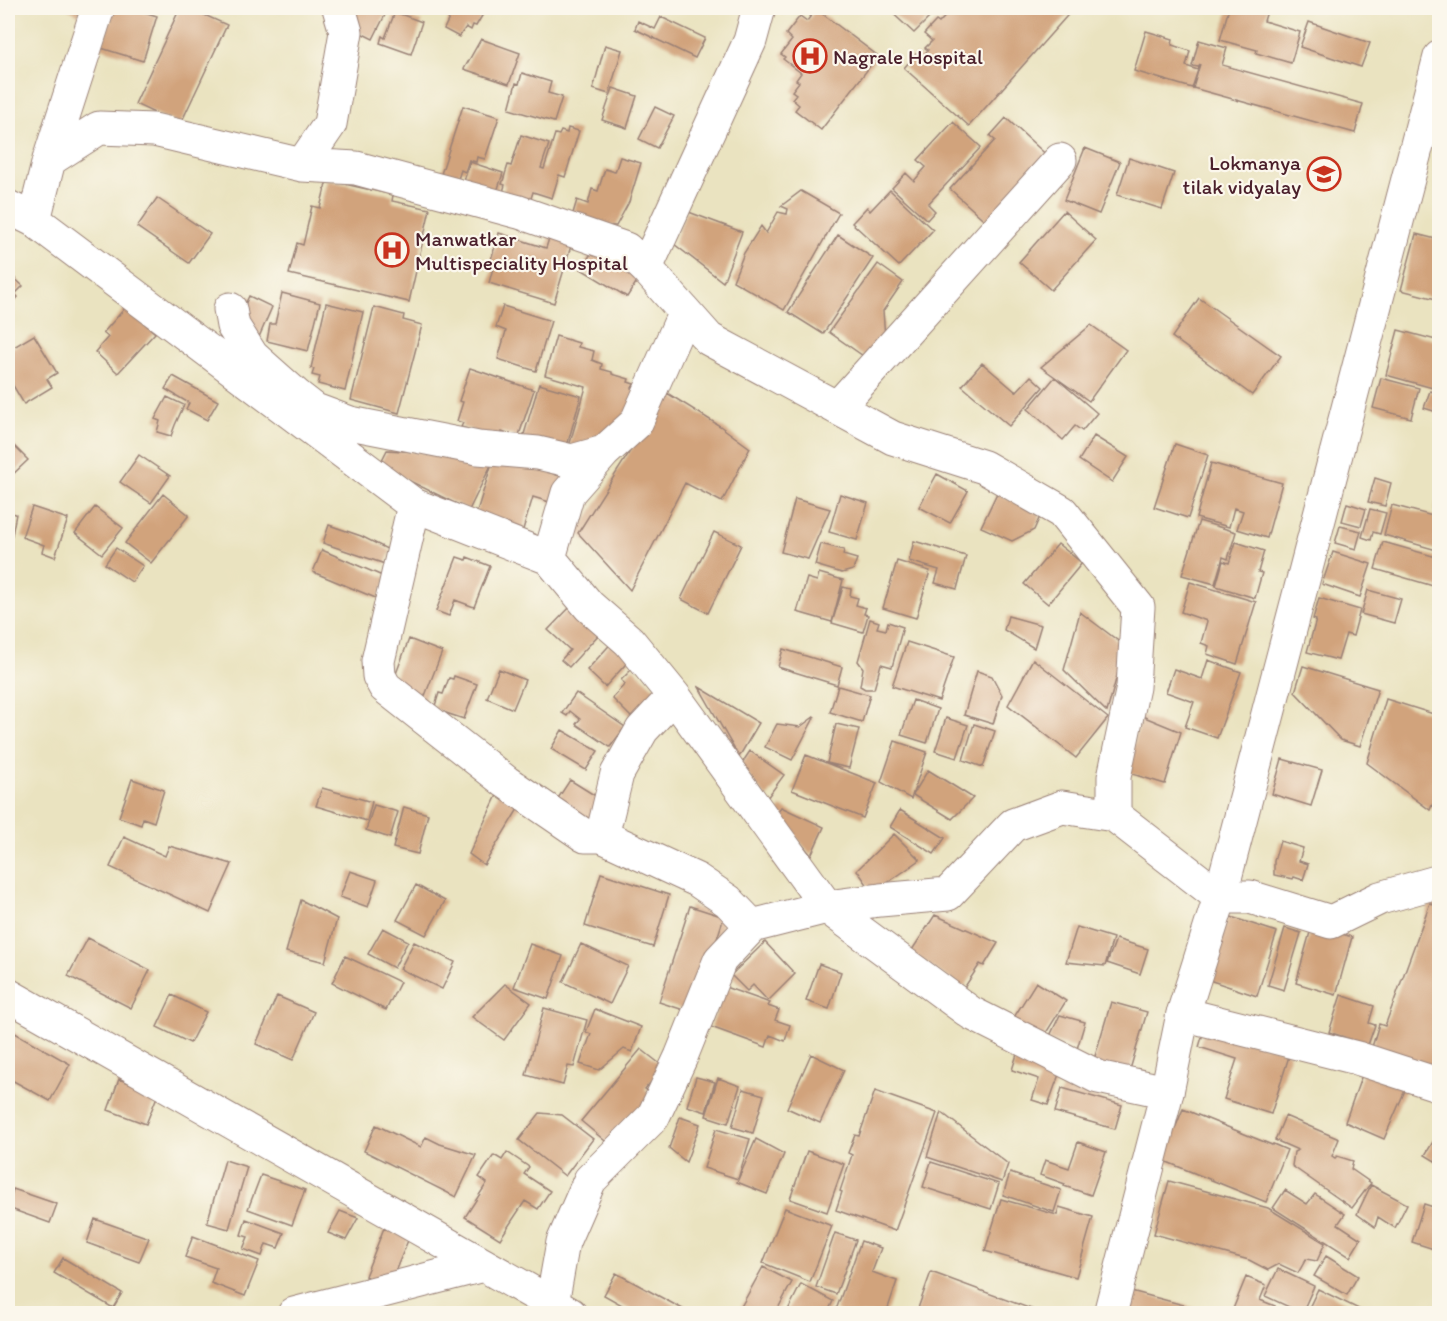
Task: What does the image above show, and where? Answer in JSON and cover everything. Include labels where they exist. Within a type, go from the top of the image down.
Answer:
[{"type":"street","points":[[98,8],[49,160],[21,214],[414,505],[549,558],[589,606],[629,641],[674,696],[827,907],[971,1013],[1098,1077],[1167,1092]]},
{"type":"street","points":[[302,165],[330,124],[346,32],[339,8]]},
{"type":"street","points":[[646,268],[750,41],[759,8]]},
{"type":"street","points":[[1110,1314],[1167,1092],[1183,1014],[1220,897],[1430,134],[1440,57]]},
{"type":"street","points":[[49,160],[99,128],[154,130],[302,165],[356,168],[519,212],[626,249],[646,268],[709,339],[893,438],[984,467],[1062,512],[1138,607],[1133,687],[1114,777],[1114,815]]},
{"type":"street","points":[[837,408],[1060,160]]},
{"type":"street","points":[[230,309],[233,326],[252,356],[315,410],[350,423],[478,448],[538,453],[572,461],[604,452]]},
{"type":"street","points":[[549,558],[568,493],[604,452],[636,423],[685,312]]},
{"type":"street","points":[[414,505],[378,661],[379,676],[385,687],[506,782],[585,836],[602,836],[697,880],[728,901],[752,926]]},
{"type":"street","points":[[602,836],[617,774],[642,730],[674,696]]},
{"type":"street","points":[[8,995],[561,1309],[563,1242],[590,1179],[653,1117],[681,1057],[720,960],[752,926],[827,907],[948,894],[1013,825],[1062,807],[1114,815],[1220,897],[1250,897],[1331,922],[1380,898],[1440,881]]},
{"type":"street","points":[[1183,1014],[1357,1058],[1440,1085]]},
{"type":"street","points":[[294,1314],[483,1265]]},
{"type":"building","points":[[66,8],[84,8],[79,15]]},
{"type":"building","points":[[114,8],[131,8],[157,16],[143,61],[101,48]]},
{"type":"building","points":[[180,8],[189,8],[227,25],[180,125],[135,104]]},
{"type":"building","points":[[353,8],[358,10],[360,8],[388,9],[373,39],[347,26]]},
{"type":"building","points":[[454,8],[470,8],[483,14],[476,26],[473,25],[471,30],[466,27],[459,37],[444,29]]},
{"type":"building","points":[[887,8],[939,8],[914,33]]},
{"type":"building","points":[[953,8],[1074,8],[969,126],[904,68],[916,54],[921,58],[928,50],[925,48],[932,41],[924,34],[936,21],[939,23]]},
{"type":"building","points":[[1229,8],[1268,8],[1264,21],[1300,32],[1291,63],[1256,53],[1257,50],[1220,40]]},
{"type":"building","points":[[816,9],[878,56],[821,130],[795,110],[799,105],[792,99],[796,94],[792,91],[799,82],[796,80],[801,73],[783,59],[785,57],[781,54],[792,40],[786,34],[800,16],[807,21]]},
{"type":"building","points":[[395,12],[422,22],[411,54],[380,43],[382,36],[385,38]]},
{"type":"building","points":[[661,17],[705,38],[695,58],[635,29],[638,21],[655,29]]},
{"type":"building","points":[[1309,22],[1370,43],[1361,67],[1300,47]]},
{"type":"building","points":[[1146,31],[1173,39],[1172,45],[1190,51],[1186,66],[1198,70],[1192,88],[1134,71]]},
{"type":"building","points":[[481,39],[520,53],[509,84],[464,69]]},
{"type":"building","points":[[1199,40],[1227,48],[1222,65],[1363,104],[1355,133],[1193,88],[1200,64],[1198,67],[1192,66]]},
{"type":"building","points":[[605,45],[622,50],[609,94],[593,89]]},
{"type":"building","points":[[522,73],[551,82],[548,93],[562,97],[554,122],[509,109],[516,83],[519,84]]},
{"type":"building","points":[[613,88],[637,96],[627,128],[602,120]]},
{"type":"building","points":[[463,106],[499,117],[485,159],[477,157],[476,162],[469,160],[465,172],[461,170],[458,179],[441,174]]},
{"type":"building","points":[[655,107],[674,116],[657,148],[639,139]]},
{"type":"building","points":[[1006,118],[1052,160],[991,226],[950,189],[995,140],[990,136]]},
{"type":"building","points":[[953,122],[981,147],[928,204],[935,211],[927,220],[892,188],[906,173],[914,181],[926,167],[918,160]]},
{"type":"building","points":[[568,128],[579,131],[565,177],[559,175],[552,198],[533,192],[528,208],[501,199],[505,185],[502,184],[508,165],[511,166],[521,135],[549,144],[541,168],[544,169],[555,134],[559,135],[561,131],[567,133]]},
{"type":"building","points":[[1085,148],[1120,162],[1099,214],[1064,200]]},
{"type":"building","points":[[620,157],[641,163],[629,202],[616,226],[588,225],[571,220],[577,200],[588,204],[592,189],[598,191],[605,169],[615,172]]},
{"type":"building","points":[[1129,158],[1174,173],[1162,209],[1117,195]]},
{"type":"building","points":[[470,162],[503,173],[496,195],[463,184]]},
{"type":"building","points":[[327,180],[393,195],[392,201],[430,209],[409,302],[289,274],[297,243],[303,245],[312,206],[320,208]]},
{"type":"building","points":[[890,190],[933,230],[899,266],[852,223],[867,207],[870,211]]},
{"type":"building","points":[[801,191],[839,213],[784,310],[733,281],[744,253],[761,226],[766,233],[778,212],[787,214],[788,209],[781,206]]},
{"type":"building","points":[[157,198],[210,234],[189,263],[137,227]]},
{"type":"building","points":[[686,211],[742,232],[723,282],[674,244]]},
{"type":"building","points":[[1064,211],[1096,240],[1051,290],[1019,262]]},
{"type":"building","points":[[551,232],[573,239],[554,303],[489,283],[493,268],[489,266],[499,233],[546,248]]},
{"type":"building","points":[[1416,234],[1440,240],[1440,300],[1401,290]]},
{"type":"building","points":[[838,235],[873,258],[823,334],[788,312]]},
{"type":"building","points":[[596,246],[641,275],[627,297],[581,269]]},
{"type":"building","points":[[878,264],[903,282],[883,311],[885,337],[869,360],[829,332]]},
{"type":"building","points":[[8,272],[23,286],[15,294],[18,297],[8,308]]},
{"type":"building","points":[[282,293],[320,303],[308,351],[267,341],[270,324],[275,324]]},
{"type":"building","points":[[249,296],[272,307],[259,337],[235,326]]},
{"type":"building","points":[[1199,298],[1281,356],[1252,395],[1172,337]]},
{"type":"building","points":[[326,303],[363,312],[345,391],[318,384],[320,377],[312,375],[314,369],[311,368]]},
{"type":"building","points":[[503,306],[551,321],[536,371],[498,359],[506,331],[496,327]]},
{"type":"building","points":[[126,307],[155,333],[118,373],[95,352],[108,337],[103,333]]},
{"type":"building","points":[[374,307],[404,315],[403,320],[422,325],[399,413],[351,400]]},
{"type":"building","points":[[1091,325],[1126,350],[1089,401],[1041,367]]},
{"type":"building","points":[[1398,330],[1440,341],[1440,390],[1386,375]]},
{"type":"building","points":[[34,335],[57,373],[47,379],[52,387],[24,404],[8,377],[8,347],[9,350]]},
{"type":"building","points":[[556,336],[579,343],[578,347],[594,351],[592,360],[602,364],[601,369],[629,379],[628,382],[634,384],[632,388],[636,390],[639,400],[598,443],[568,450],[586,387],[545,375]]},
{"type":"building","points":[[982,363],[1016,392],[1031,376],[1043,387],[1009,426],[962,386]]},
{"type":"building","points":[[470,368],[534,390],[518,438],[502,432],[500,438],[481,438],[471,430],[461,427],[463,423],[457,421],[463,402],[459,401]]},
{"type":"building","points":[[173,376],[218,401],[207,420],[186,409],[189,403],[165,389]]},
{"type":"building","points":[[1055,377],[1097,413],[1082,431],[1075,426],[1063,440],[1028,409]]},
{"type":"building","points":[[1381,378],[1419,388],[1411,418],[1373,408]]},
{"type":"building","points":[[539,384],[581,396],[565,453],[522,441]]},
{"type":"building","points":[[1430,391],[1440,394],[1440,413],[1424,408]]},
{"type":"building","points":[[667,393],[750,448],[722,502],[685,483],[630,590],[578,533]]},
{"type":"building","points":[[167,397],[184,405],[171,436],[157,432],[160,421],[155,419]]},
{"type":"building","points":[[1094,436],[1128,457],[1112,482],[1079,460]]},
{"type":"building","points":[[8,440],[28,460],[10,477],[8,474]]},
{"type":"building","points":[[1175,444],[1208,455],[1188,518],[1154,507]]},
{"type":"building","points":[[387,450],[495,457],[469,510],[379,466]]},
{"type":"building","points":[[139,455],[170,476],[151,503],[120,482]]},
{"type":"building","points":[[492,463],[529,465],[565,478],[556,504],[533,497],[521,536],[474,521]]},
{"type":"building","points":[[1211,463],[1282,483],[1267,538],[1237,529],[1243,511],[1234,508],[1229,527],[1196,518]]},
{"type":"building","points":[[937,474],[968,491],[950,523],[919,507]]},
{"type":"building","points":[[1375,478],[1391,483],[1385,506],[1368,502]]},
{"type":"building","points":[[997,493],[1041,514],[1034,530],[1012,541],[981,527]]},
{"type":"building","points":[[163,494],[189,515],[151,563],[125,543]]},
{"type":"building","points":[[840,494],[868,503],[857,540],[829,532]]},
{"type":"building","points":[[1440,494],[1440,513],[1434,511]]},
{"type":"building","points":[[795,499],[830,509],[808,559],[781,552]]},
{"type":"building","points":[[1347,503],[1366,509],[1361,526],[1342,521]]},
{"type":"building","points":[[1392,505],[1440,518],[1440,551],[1384,535]]},
{"type":"building","points":[[32,507],[68,519],[55,557],[42,552],[44,545],[22,537]]},
{"type":"building","points":[[95,507],[123,528],[102,554],[75,533]]},
{"type":"building","points":[[1370,509],[1386,513],[1380,534],[1373,532],[1371,540],[1362,537]]},
{"type":"building","points":[[8,512],[16,514],[12,535],[8,534]]},
{"type":"building","points":[[1199,521],[1236,532],[1228,559],[1223,557],[1215,584],[1182,575]]},
{"type":"building","points":[[329,525],[361,536],[391,551],[385,564],[323,543]]},
{"type":"building","points":[[1340,526],[1361,531],[1356,549],[1335,543]]},
{"type":"building","points":[[714,532],[741,545],[708,613],[681,599]]},
{"type":"building","points":[[914,541],[966,556],[957,589],[935,583],[939,570],[909,561]]},
{"type":"building","points":[[1236,542],[1264,551],[1258,572],[1262,573],[1255,598],[1216,586],[1223,561],[1229,563]]},
{"type":"building","points":[[1383,542],[1440,558],[1440,588],[1375,569]]},
{"type":"building","points":[[821,544],[844,550],[843,555],[857,559],[853,570],[842,573],[815,565]]},
{"type":"building","points":[[1058,544],[1082,563],[1048,604],[1024,584]]},
{"type":"building","points":[[116,548],[143,566],[132,582],[105,564]]},
{"type":"building","points":[[322,550],[387,578],[378,599],[313,572]]},
{"type":"building","points":[[1333,552],[1371,564],[1360,597],[1322,584]]},
{"type":"building","points":[[457,557],[466,560],[467,557],[490,566],[474,607],[455,600],[449,616],[436,611]]},
{"type":"building","points":[[897,561],[930,571],[916,618],[883,608]]},
{"type":"building","points":[[819,573],[843,580],[832,622],[797,612],[807,578],[817,581]]},
{"type":"building","points":[[1190,582],[1256,602],[1237,664],[1207,654],[1209,646],[1201,643],[1207,621],[1181,612]]},
{"type":"building","points":[[843,587],[851,589],[850,596],[858,598],[856,605],[866,608],[864,614],[868,615],[863,632],[832,623]]},
{"type":"building","points":[[1368,590],[1401,599],[1394,623],[1361,614]]},
{"type":"building","points":[[1319,598],[1360,610],[1353,636],[1346,634],[1338,660],[1307,652],[1316,620],[1313,619]]},
{"type":"building","points":[[572,605],[601,632],[569,667],[561,660],[570,650],[548,630]]},
{"type":"building","points":[[1080,612],[1125,646],[1107,712],[1064,670]]},
{"type":"building","points":[[1008,616],[1041,625],[1034,648],[1004,630]]},
{"type":"building","points":[[870,619],[879,622],[877,628],[886,630],[888,622],[903,627],[892,667],[881,664],[874,689],[865,689],[860,686],[863,668],[858,661]]},
{"type":"building","points":[[616,638],[635,654],[605,687],[587,670]]},
{"type":"building","points":[[409,639],[442,652],[421,706],[394,679]]},
{"type":"building","points":[[907,642],[954,657],[939,701],[892,686]]},
{"type":"building","points":[[783,649],[842,667],[837,685],[778,667]]},
{"type":"building","points":[[1033,659],[1108,718],[1076,758],[1008,705]]},
{"type":"building","points":[[1208,660],[1241,672],[1217,738],[1185,727],[1194,702],[1166,692],[1174,669],[1202,679]]},
{"type":"building","points":[[1303,666],[1378,689],[1360,746],[1341,740],[1295,692]]},
{"type":"building","points":[[633,668],[666,699],[640,726],[612,698],[625,684],[621,680]]},
{"type":"building","points":[[499,669],[525,680],[513,709],[487,698]]},
{"type":"building","points":[[977,671],[992,676],[1002,695],[993,724],[964,715]]},
{"type":"building","points":[[454,676],[477,684],[464,719],[434,709],[439,693],[443,694],[449,678],[453,679]]},
{"type":"building","points":[[838,686],[870,695],[862,722],[830,712]]},
{"type":"building","points":[[699,687],[759,723],[739,757]]},
{"type":"building","points":[[576,693],[625,727],[610,747],[576,724],[580,719],[570,711],[567,716],[562,713]]},
{"type":"building","points":[[1386,699],[1440,716],[1440,810],[1432,805],[1430,810],[1367,763]]},
{"type":"building","points":[[913,700],[938,709],[927,743],[901,735]]},
{"type":"building","points":[[815,716],[792,760],[765,747],[777,724],[800,727]]},
{"type":"building","points":[[1142,716],[1181,732],[1165,784],[1126,772]]},
{"type":"building","points":[[946,718],[968,725],[957,758],[935,751]]},
{"type":"building","points":[[836,724],[859,729],[849,768],[827,763]]},
{"type":"building","points":[[974,724],[995,731],[983,767],[963,760]]},
{"type":"building","points":[[562,730],[598,751],[586,770],[551,749]]},
{"type":"building","points":[[895,741],[927,752],[911,799],[881,782]]},
{"type":"building","points":[[750,751],[784,775],[767,798],[740,766]]},
{"type":"building","points":[[806,755],[877,783],[863,818],[792,790]]},
{"type":"building","points":[[1282,759],[1322,770],[1311,806],[1272,794]]},
{"type":"building","points":[[928,770],[973,798],[952,819],[913,795]]},
{"type":"building","points":[[132,779],[164,790],[154,822],[143,818],[141,825],[119,817]]},
{"type":"building","points":[[570,780],[607,803],[590,830],[553,806]]},
{"type":"building","points":[[322,788],[372,802],[367,821],[316,806]]},
{"type":"building","points":[[499,791],[521,804],[484,865],[469,854]]},
{"type":"building","points":[[374,805],[398,812],[390,838],[366,830]]},
{"type":"building","points":[[404,807],[428,814],[418,854],[393,848]]},
{"type":"building","points":[[781,807],[824,827],[811,855],[777,814]]},
{"type":"building","points":[[900,810],[945,838],[934,854],[890,827]]},
{"type":"building","points":[[894,834],[920,860],[873,893],[857,870]]},
{"type":"building","points":[[124,837],[165,856],[169,846],[232,864],[210,913],[110,867]]},
{"type":"building","points":[[1280,841],[1303,848],[1299,861],[1308,864],[1303,880],[1274,875],[1274,861]]},
{"type":"building","points":[[350,871],[377,880],[368,907],[340,897]]},
{"type":"building","points":[[601,873],[669,895],[653,947],[585,926]]},
{"type":"building","points":[[416,885],[445,901],[426,935],[397,920]]},
{"type":"building","points":[[301,900],[337,919],[325,962],[286,952]]},
{"type":"building","points":[[1430,903],[1440,906],[1440,1068],[1372,1047],[1379,1024],[1385,1026]]},
{"type":"building","points":[[690,906],[724,917],[693,1013],[659,1002]]},
{"type":"building","points":[[935,915],[998,943],[984,966],[980,964],[964,988],[910,953]]},
{"type":"building","points":[[1228,916],[1277,932],[1257,996],[1209,980]]},
{"type":"building","points":[[1312,925],[1352,937],[1336,995],[1296,983]]},
{"type":"building","points":[[1077,927],[1113,938],[1105,966],[1066,962]]},
{"type":"building","points":[[383,928],[408,941],[394,968],[368,954]]},
{"type":"building","points":[[1285,928],[1301,933],[1284,990],[1268,985]]},
{"type":"building","points":[[88,938],[150,970],[131,1008],[68,976]]},
{"type":"building","points":[[1116,939],[1148,949],[1140,974],[1107,963]]},
{"type":"building","points":[[414,942],[455,962],[442,989],[400,969]]},
{"type":"building","points":[[765,942],[795,974],[768,1001],[753,985],[747,991],[731,975]]},
{"type":"building","points":[[530,944],[563,956],[548,999],[514,987]]},
{"type":"building","points":[[581,944],[628,966],[610,1004],[563,982]]},
{"type":"building","points":[[345,956],[400,982],[386,1010],[332,983]]},
{"type":"building","points":[[819,964],[841,972],[829,1009],[806,1001]]},
{"type":"building","points":[[1036,982],[1066,1001],[1041,1041],[1011,1022]]},
{"type":"building","points":[[505,984],[531,1003],[504,1040],[472,1017]]},
{"type":"building","points":[[725,987],[770,1003],[768,1006],[779,1010],[775,1020],[790,1025],[785,1041],[770,1035],[766,1047],[711,1027]]},
{"type":"building","points":[[172,995],[206,1012],[190,1043],[157,1027]]},
{"type":"building","points":[[1341,995],[1374,1006],[1369,1023],[1375,1025],[1368,1045],[1329,1032]]},
{"type":"building","points":[[277,996],[314,1012],[293,1060],[256,1044]]},
{"type":"building","points":[[1111,1002],[1147,1012],[1129,1073],[1093,1063]]},
{"type":"building","points":[[544,1008],[587,1020],[574,1067],[568,1066],[563,1085],[526,1075]]},
{"type":"building","points":[[595,1009],[641,1027],[632,1052],[624,1049],[599,1070],[580,1064],[591,1034],[586,1032]]},
{"type":"building","points":[[1060,1015],[1085,1022],[1077,1049],[1048,1040]]},
{"type":"building","points":[[1205,1027],[1290,1053],[1271,1114],[1224,1099],[1237,1059],[1199,1047]]},
{"type":"building","points":[[8,1029],[70,1064],[50,1101],[8,1078]]},
{"type":"building","points":[[1019,1048],[1063,1063],[1048,1105],[1032,1100],[1039,1079],[1012,1070]]},
{"type":"building","points":[[641,1049],[664,1067],[645,1089],[652,1095],[610,1145],[581,1121]]},
{"type":"building","points":[[811,1054],[844,1070],[820,1123],[787,1108]]},
{"type":"building","points":[[1363,1072],[1406,1088],[1384,1139],[1345,1122]]},
{"type":"building","points":[[696,1077],[715,1082],[706,1112],[687,1106]]},
{"type":"building","points":[[718,1078],[740,1086],[728,1123],[706,1116]]},
{"type":"building","points":[[119,1079],[158,1094],[146,1124],[108,1110]]},
{"type":"building","points":[[1062,1088],[1122,1105],[1115,1129],[1055,1112]]},
{"type":"building","points":[[743,1089],[764,1095],[753,1133],[732,1127]]},
{"type":"building","points":[[875,1091],[937,1113],[895,1231],[836,1210],[852,1155],[848,1153],[855,1135],[859,1136]]},
{"type":"building","points":[[1183,1109],[1287,1150],[1266,1202],[1162,1160]]},
{"type":"building","points":[[941,1112],[1008,1164],[1002,1182],[927,1157]]},
{"type":"building","points":[[540,1113],[562,1115],[593,1139],[565,1176],[519,1140]]},
{"type":"building","points":[[1285,1116],[1339,1139],[1332,1156],[1353,1161],[1351,1169],[1371,1183],[1352,1208],[1292,1166],[1294,1152],[1298,1150],[1275,1140]]},
{"type":"building","points":[[680,1117],[700,1124],[686,1162],[669,1148]]},
{"type":"building","points":[[376,1125],[421,1147],[426,1137],[440,1144],[476,1155],[456,1197],[364,1151]]},
{"type":"building","points":[[716,1129],[750,1139],[738,1179],[704,1168]]},
{"type":"building","points":[[1436,1137],[1440,1139],[1440,1164],[1425,1155]]},
{"type":"building","points":[[756,1139],[784,1154],[767,1194],[737,1182]]},
{"type":"building","points":[[1078,1142],[1106,1152],[1091,1195],[1040,1175],[1045,1160],[1069,1168]]},
{"type":"building","points":[[807,1151],[844,1164],[827,1212],[790,1199]]},
{"type":"building","points":[[507,1152],[529,1167],[524,1174],[550,1191],[538,1209],[525,1201],[500,1239],[465,1217],[487,1183],[479,1177],[494,1155],[502,1160]]},
{"type":"building","points":[[225,1160],[247,1167],[229,1229],[207,1223]]},
{"type":"building","points":[[931,1162],[999,1184],[991,1209],[923,1187]]},
{"type":"building","points":[[1010,1173],[1061,1190],[1054,1212],[1003,1195]]},
{"type":"building","points":[[261,1175],[305,1190],[292,1225],[248,1209]]},
{"type":"building","points":[[1169,1181],[1268,1208],[1325,1243],[1317,1261],[1306,1259],[1298,1273],[1279,1264],[1268,1270],[1249,1260],[1154,1234]]},
{"type":"building","points":[[1371,1185],[1407,1204],[1395,1228],[1378,1217],[1375,1227],[1357,1214]]},
{"type":"building","points":[[13,1189],[57,1204],[50,1223],[8,1208]]},
{"type":"building","points":[[1285,1190],[1307,1204],[1315,1194],[1345,1214],[1338,1224],[1361,1239],[1350,1257],[1273,1208]]},
{"type":"building","points":[[1001,1199],[1057,1215],[1059,1207],[1093,1217],[1076,1277],[985,1251]]},
{"type":"building","points":[[1424,1204],[1440,1209],[1440,1251],[1412,1242]]},
{"type":"building","points":[[785,1208],[832,1226],[810,1282],[763,1263]]},
{"type":"building","points":[[340,1211],[358,1218],[346,1240],[328,1233]]},
{"type":"building","points":[[95,1219],[149,1238],[139,1262],[87,1243]]},
{"type":"building","points":[[246,1219],[284,1233],[278,1248],[266,1244],[262,1256],[243,1249],[248,1237],[241,1235]]},
{"type":"building","points":[[384,1228],[409,1238],[389,1286],[365,1276]]},
{"type":"building","points":[[835,1233],[856,1240],[836,1294],[816,1287]]},
{"type":"building","points":[[193,1236],[259,1261],[245,1296],[211,1283],[216,1268],[185,1257]]},
{"type":"building","points":[[861,1241],[881,1248],[872,1272],[897,1281],[886,1314],[843,1314],[836,1310]]},
{"type":"building","points":[[1326,1256],[1358,1276],[1347,1295],[1314,1276]]},
{"type":"building","points":[[63,1258],[122,1293],[113,1308],[54,1273]]},
{"type":"building","points":[[763,1267],[792,1282],[775,1314],[737,1314]]},
{"type":"building","points":[[1278,1269],[1314,1286],[1302,1313],[1265,1296]]},
{"type":"building","points":[[931,1272],[1042,1313],[1042,1314],[916,1314]]},
{"type":"building","points":[[616,1273],[692,1314],[638,1314],[604,1295]]},
{"type":"building","points":[[1246,1277],[1266,1285],[1260,1300],[1275,1306],[1271,1314],[1231,1314]]},
{"type":"building","points":[[801,1284],[833,1301],[827,1314],[786,1314]]},
{"type":"building","points":[[1318,1289],[1365,1312],[1364,1314],[1306,1314]]},
{"type":"building","points":[[1131,1291],[1214,1314],[1136,1314],[1126,1311]]},
{"type":"place","name":"Nagrale Hospital","points":[[810,56]]},
{"type":"place","name":"Lokmanya tilak vidyalay","points":[[1324,174]]},
{"type":"place","name":"Manwatkar Multispeciality Hospital","points":[[392,250]]}]
